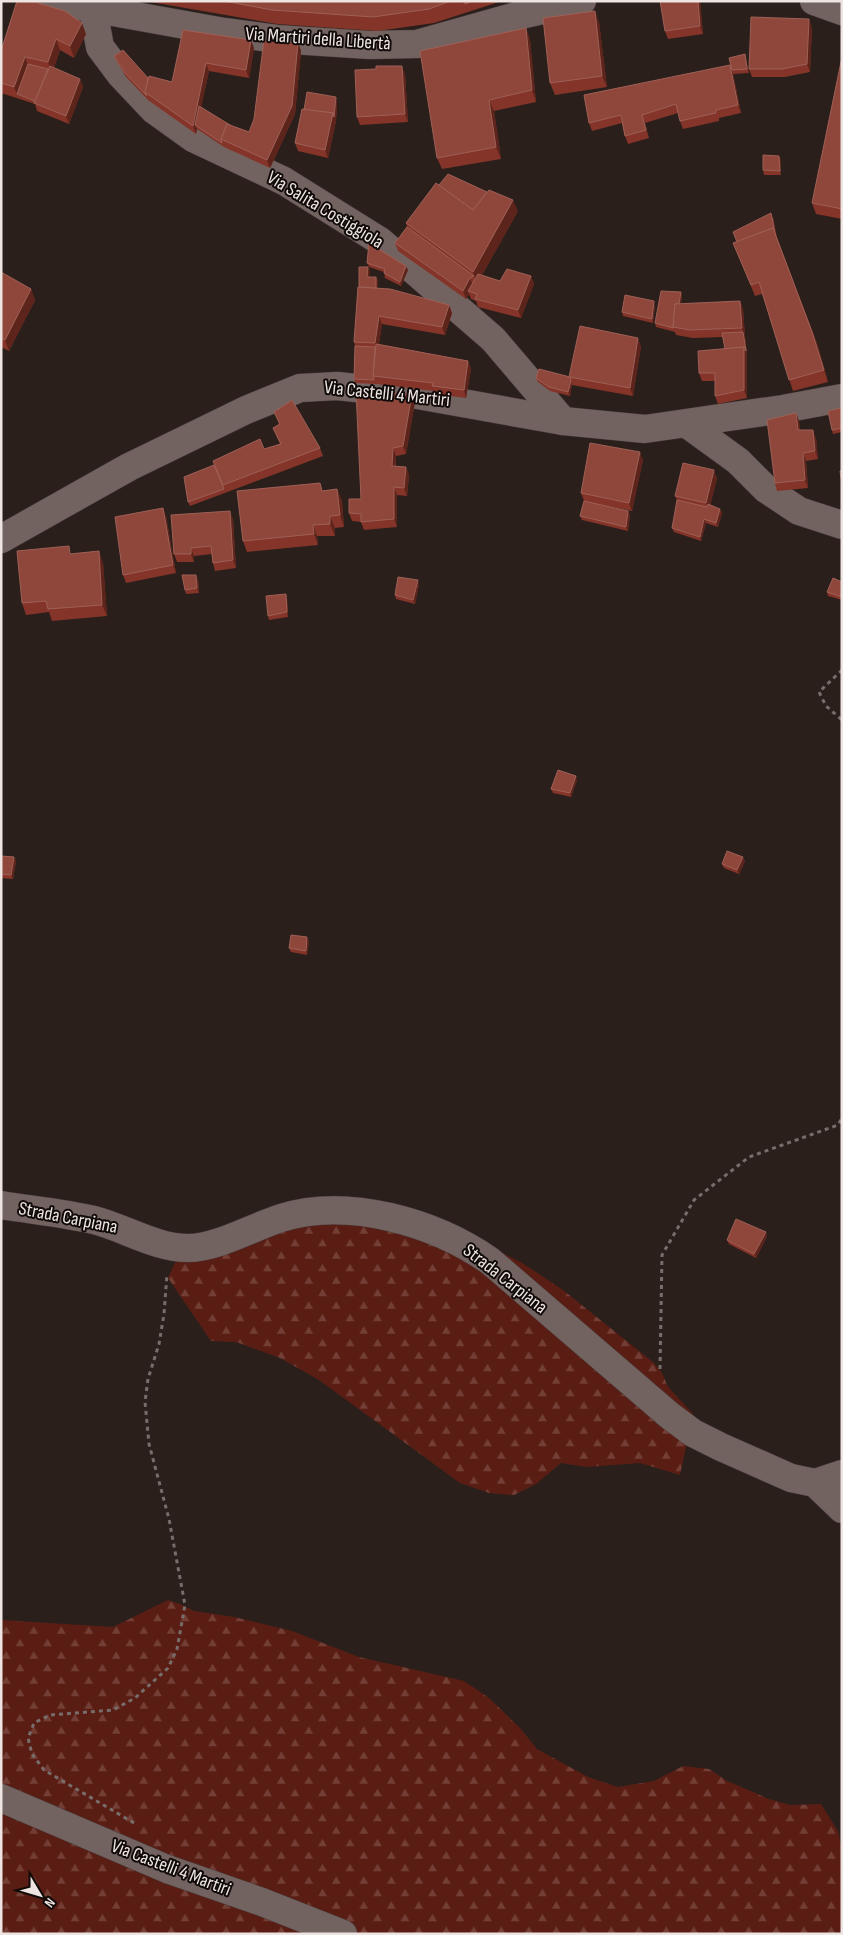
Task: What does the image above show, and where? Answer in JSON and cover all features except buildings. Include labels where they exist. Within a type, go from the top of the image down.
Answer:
[{"type":"street","name":"Via Martiri della Libertà","points":[[52,1],[224,32],[277,39],[369,45],[418,44],[516,16],[582,1]]},
{"type":"street","points":[[814,1],[842,11]]},
{"type":"street","name":"Via Salita Costiggiola","points":[[93,9],[100,47],[121,75],[154,110],[193,138],[284,181],[380,242],[493,338],[563,421]]},
{"type":"street","name":"Via Castelli 4 Martiri","points":[[1,540],[129,467],[246,410],[300,388],[337,386],[412,394],[563,421],[645,429],[687,424],[842,398]]},
{"type":"street","points":[[687,424],[738,461],[766,489],[799,511],[842,526]]},
{"type":"street","name":"Strada Carpiana","points":[[1,1205],[93,1220],[162,1244],[188,1248],[209,1245],[284,1217],[329,1211],[359,1212],[418,1226],[471,1248],[490,1261],[622,1372],[669,1415],[693,1433],[791,1478],[815,1483]]},
{"type":"street","points":[[842,1474],[815,1483],[842,1509]]},
{"type":"street","name":"Via Castelli 4 Martiri","points":[[1,1798],[168,1869],[262,1902],[343,1934]]},
{"type":"path","points":[[842,670],[819,692],[826,706],[842,720]]},
{"type":"path","points":[[669,1415],[660,1385],[662,1256],[689,1208],[694,1200],[749,1157],[838,1125],[842,1118]]},
{"type":"path","points":[[138,1827],[128,1817],[44,1770],[32,1754],[28,1738],[34,1723],[50,1715],[113,1710],[135,1698],[168,1668],[177,1649],[185,1605],[169,1519],[149,1444],[145,1402],[164,1314],[167,1277],[162,1244]]},
{"type":"green space","points":[[427,1214],[522,1263],[563,1290],[654,1363],[662,1373],[668,1387],[693,1414],[680,1475],[640,1463],[587,1467],[561,1463],[536,1484],[514,1495],[489,1493],[460,1483],[319,1380],[280,1358],[236,1342],[211,1341],[168,1278],[184,1243],[260,1224]]},
{"type":"green space","points":[[168,1600],[194,1611],[234,1617],[292,1631],[359,1657],[464,1681],[489,1698],[520,1728],[537,1749],[588,1777],[618,1787],[654,1781],[683,1766],[709,1769],[727,1781],[769,1799],[790,1805],[821,1804],[838,1831],[842,1850],[842,1934],[1,1934],[1,1620],[113,1627]]}]
